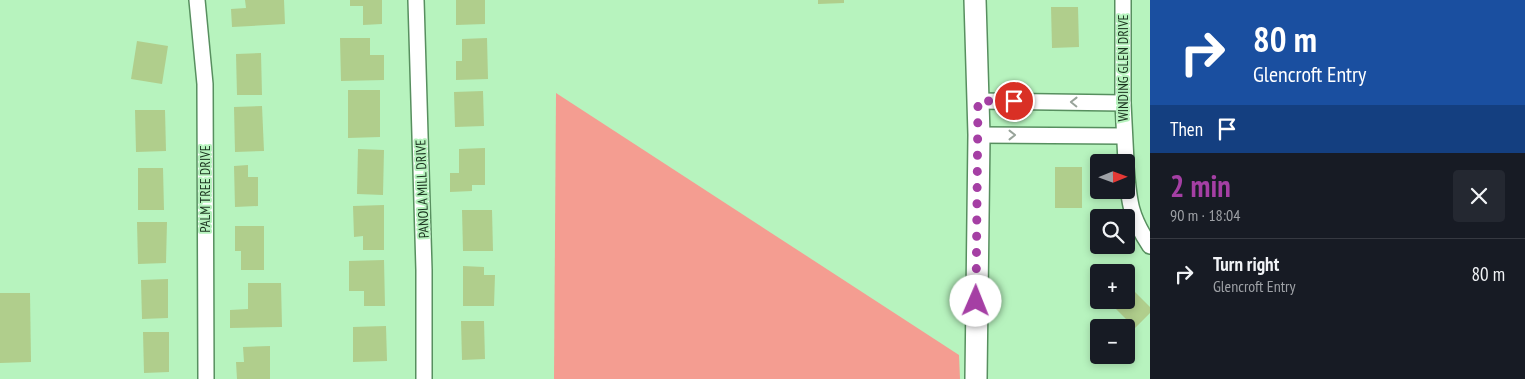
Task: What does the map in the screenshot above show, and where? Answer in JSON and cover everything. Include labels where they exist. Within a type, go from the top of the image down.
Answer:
[{"type":"street","name":"PALM TREE DRIVE","points":[[197,0],[205,84],[206,379]]},
{"type":"street","name":"PANOLA MILL DRIVE","points":[[416,0],[424,270],[424,379]]},
{"type":"street","points":[[975,0],[979,135],[976,379]]},
{"type":"street","name":"WINDING GLEN DRIVE","points":[[1123,0],[1123,103],[1125,154]]},
{"type":"street","points":[[978,101],[1123,103]]},
{"type":"street","name":"WINDING GLEN DRIVE","points":[[979,135],[1124,136]]},
{"type":"street","points":[[1129,199],[1136,226],[1150,246]]},
{"type":"shaded area","points":[[556,93],[959,355],[960,379],[554,379]]},
{"type":"building","points":[[245,0],[284,0],[285,24],[232,27],[231,9],[246,8]]},
{"type":"building","points":[[350,0],[382,0],[382,24],[363,25],[363,6],[350,6]]},
{"type":"building","points":[[456,0],[485,0],[485,24],[456,25]]},
{"type":"building","points":[[818,0],[844,0],[844,3],[818,4]]},
{"type":"building","points":[[1051,7],[1078,7],[1079,47],[1052,48]]},
{"type":"building","points":[[340,38],[370,38],[370,55],[384,55],[384,80],[341,81]]},
{"type":"building","points":[[487,38],[488,79],[456,80],[456,61],[462,61],[462,39]]},
{"type":"building","points":[[137,41],[168,46],[162,84],[131,79]]},
{"type":"building","points":[[261,53],[262,95],[237,95],[236,54]]},
{"type":"building","points":[[348,90],[380,90],[380,137],[348,138]]},
{"type":"building","points":[[483,91],[484,126],[455,127],[454,92]]},
{"type":"building","points":[[262,106],[264,151],[235,152],[234,107]]},
{"type":"building","points":[[135,110],[165,110],[166,151],[136,152]]},
{"type":"building","points":[[485,148],[485,185],[472,185],[472,191],[450,192],[450,173],[459,173],[459,149]]},
{"type":"building","points":[[358,149],[384,150],[383,195],[357,194]]},
{"type":"building","points":[[248,165],[248,177],[258,177],[258,206],[235,207],[234,166]]},
{"type":"building","points":[[1055,167],[1082,167],[1082,208],[1055,208]]},
{"type":"building","points":[[138,168],[163,168],[164,210],[138,210]]},
{"type":"building","points":[[384,205],[384,250],[363,250],[363,236],[354,237],[353,206]]},
{"type":"building","points":[[462,210],[492,210],[493,251],[463,251]]},
{"type":"building","points":[[137,222],[167,222],[166,263],[138,264]]},
{"type":"building","points":[[235,226],[264,226],[264,270],[241,270],[241,251],[235,251]]},
{"type":"building","points":[[384,260],[385,306],[364,306],[364,291],[349,291],[349,261]]},
{"type":"building","points":[[463,266],[484,267],[484,275],[495,275],[494,306],[463,306]]},
{"type":"building","points":[[168,279],[168,318],[142,319],[141,280]]},
{"type":"building","points":[[248,283],[281,283],[282,327],[230,328],[230,310],[248,309]]},
{"type":"building","points":[[1135,292],[1150,307],[1150,313],[1135,328],[1135,319],[1126,319],[1116,309],[1135,309]]},
{"type":"building","points":[[0,293],[30,293],[31,362],[0,363]]},
{"type":"building","points":[[461,321],[484,321],[485,359],[462,360]]},
{"type":"building","points":[[386,326],[387,361],[353,362],[353,327]]},
{"type":"building","points":[[143,332],[169,332],[169,372],[144,373]]},
{"type":"building","points":[[270,346],[270,379],[237,379],[236,362],[244,362],[243,347]]},
{"type":"route","points":[[976,301],[978,101],[1014,101]]}]
